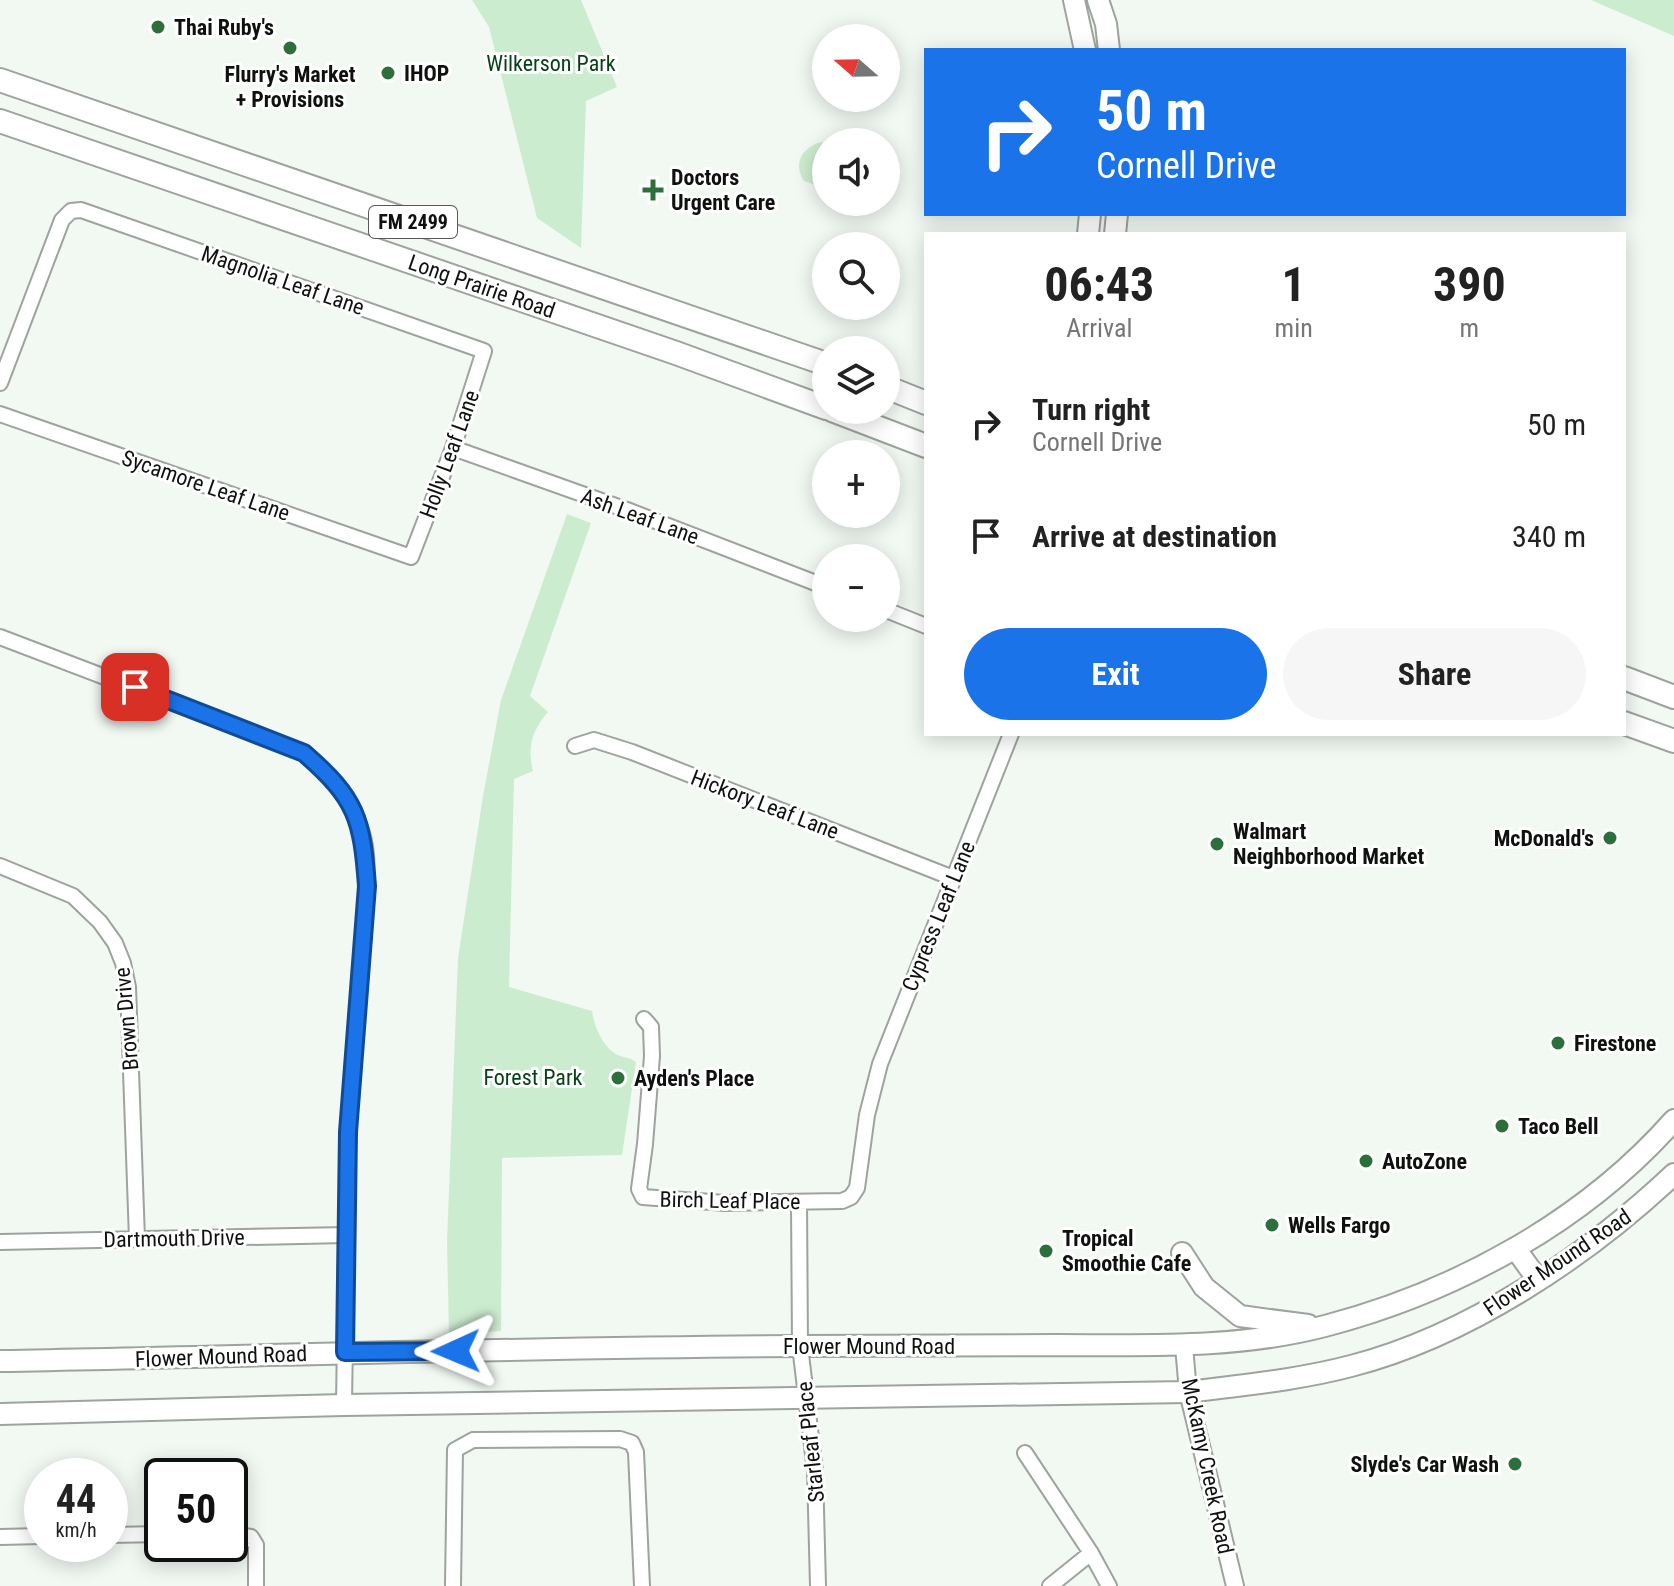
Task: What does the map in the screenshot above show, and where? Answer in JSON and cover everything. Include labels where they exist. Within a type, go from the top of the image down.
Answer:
[{"type":"main road","points":[[1074,0],[1085,48]]},
{"type":"main road","points":[[1098,0],[1106,24],[1109,48]]},
{"type":"main road","points":[[1081,26],[1106,24]]},
{"type":"main road","name":"Long Prairie Road","points":[[0,80],[812,359]]},
{"type":"main road","name":"Long Prairie Road","points":[[0,121],[647,343],[812,403]]},
{"type":"main road","points":[[900,393],[924,402]]},
{"type":"main road","name":"Long Prairie Road","points":[[868,424],[924,445]]},
{"type":"main road","points":[[1626,679],[1674,697]]},
{"type":"main road","points":[[1626,724],[1674,741]]},
{"type":"main road","name":"Flower Mound Road","points":[[0,1361],[345,1352],[800,1346],[1184,1346],[1259,1340],[1324,1327],[1368,1314],[1441,1286],[1515,1248],[1584,1201],[1658,1139],[1674,1120]]},
{"type":"main road","name":"Flower Mound Road","points":[[0,1414],[344,1405],[1188,1392],[1278,1381],[1352,1366],[1451,1331],[1538,1280],[1636,1210],[1674,1174]]},
{"type":"main road","points":[[1515,1248],[1538,1280]]},
{"type":"main road","points":[[1182,1253],[1204,1287],[1240,1316],[1324,1327]]},
{"type":"street","name":"Magnolia Leaf Lane","points":[[0,383],[62,220],[71,211],[81,210],[484,351]]},
{"type":"street","name":"Holly Leaf Lane","points":[[411,557],[453,448],[484,351]]},
{"type":"street","name":"Sycamore Leaf Lane","points":[[0,414],[411,557]]},
{"type":"street","name":"Ash Leaf Lane","points":[[453,448],[627,510],[812,582]]},
{"type":"street","points":[[900,616],[924,625]]},
{"type":"street","points":[[0,637],[304,753],[323,770],[356,812],[366,854],[367,886],[350,1092],[344,1405]]},
{"type":"street","name":"Cypress Leaf Lane","points":[[871,1100],[880,1064],[1010,736]]},
{"type":"street","name":"Hickory Leaf Lane","points":[[575,746],[594,740],[632,752],[953,878]]},
{"type":"street","name":"Brown Drive","points":[[0,866],[73,896],[100,922],[115,943],[123,963],[128,987],[137,1239]]},
{"type":"street","name":"Birch Leaf Place","points":[[644,1019],[651,1027],[652,1056],[639,1189],[643,1197],[725,1203],[842,1201],[851,1197],[857,1188],[871,1100]]},
{"type":"street","name":"Starleaf Place","points":[[799,1202],[800,1346],[815,1471],[818,1586]]},
{"type":"street","name":"Dartmouth Drive","points":[[0,1242],[347,1235]]},
{"type":"street","name":"McKamy Creek Road","points":[[1184,1346],[1188,1392],[1235,1586]]},
{"type":"street","points":[[453,1586],[455,1450],[473,1440],[620,1439],[632,1443],[636,1452],[642,1586]]},
{"type":"street","points":[[1025,1453],[1091,1553],[1109,1586]]},
{"type":"street","points":[[0,1537],[24,1536]]},
{"type":"street","points":[[248,1537],[256,1545],[256,1586]]},
{"type":"street","points":[[1050,1586],[1091,1553]]},
{"type":"green space","name":"Wilkerson Park","points":[[472,0],[581,0],[617,87],[586,101],[581,248],[537,218],[489,27]]},
{"type":"green space","points":[[1591,0],[1674,0],[1674,36]]},
{"type":"green space","points":[[812,146],[812,184],[804,181],[799,168],[801,157]]},
{"type":"green space","name":"Forest Park","points":[[567,514],[591,523],[530,696],[548,712],[532,739],[533,771],[514,779],[509,987],[592,1011],[597,1030],[608,1047],[636,1062],[622,1155],[502,1158],[501,1331],[449,1334],[447,1242],[458,958],[501,700]]},
{"type":"place","name":"Thai Ruby's","points":[[158,27]]},
{"type":"place","name":"Flurry's Market + Provisions","points":[[290,48]]},
{"type":"place","name":"IHOP","points":[[388,73]]},
{"type":"place","name":"Doctors Urgent Care","points":[[653,190]]},
{"type":"place","name":"McDonald's","points":[[1610,838]]},
{"type":"place","name":"Walmart Neighborhood Market","points":[[1217,844]]},
{"type":"place","name":"Firestone","points":[[1558,1043]]},
{"type":"place","name":"Ayden's Place","points":[[618,1078]]},
{"type":"place","name":"Taco Bell","points":[[1502,1126]]},
{"type":"place","name":"AutoZone","points":[[1366,1161]]},
{"type":"place","name":"Wells Fargo","points":[[1272,1225]]},
{"type":"place","name":"Tropical Smoothie Cafe","points":[[1046,1251]]},
{"type":"place","name":"Slyde's Car Wash","points":[[1515,1464]]},
{"type":"route","points":[[135,687],[304,753],[323,770],[356,812],[366,854],[367,886],[350,1079],[345,1352],[456,1351]]}]
